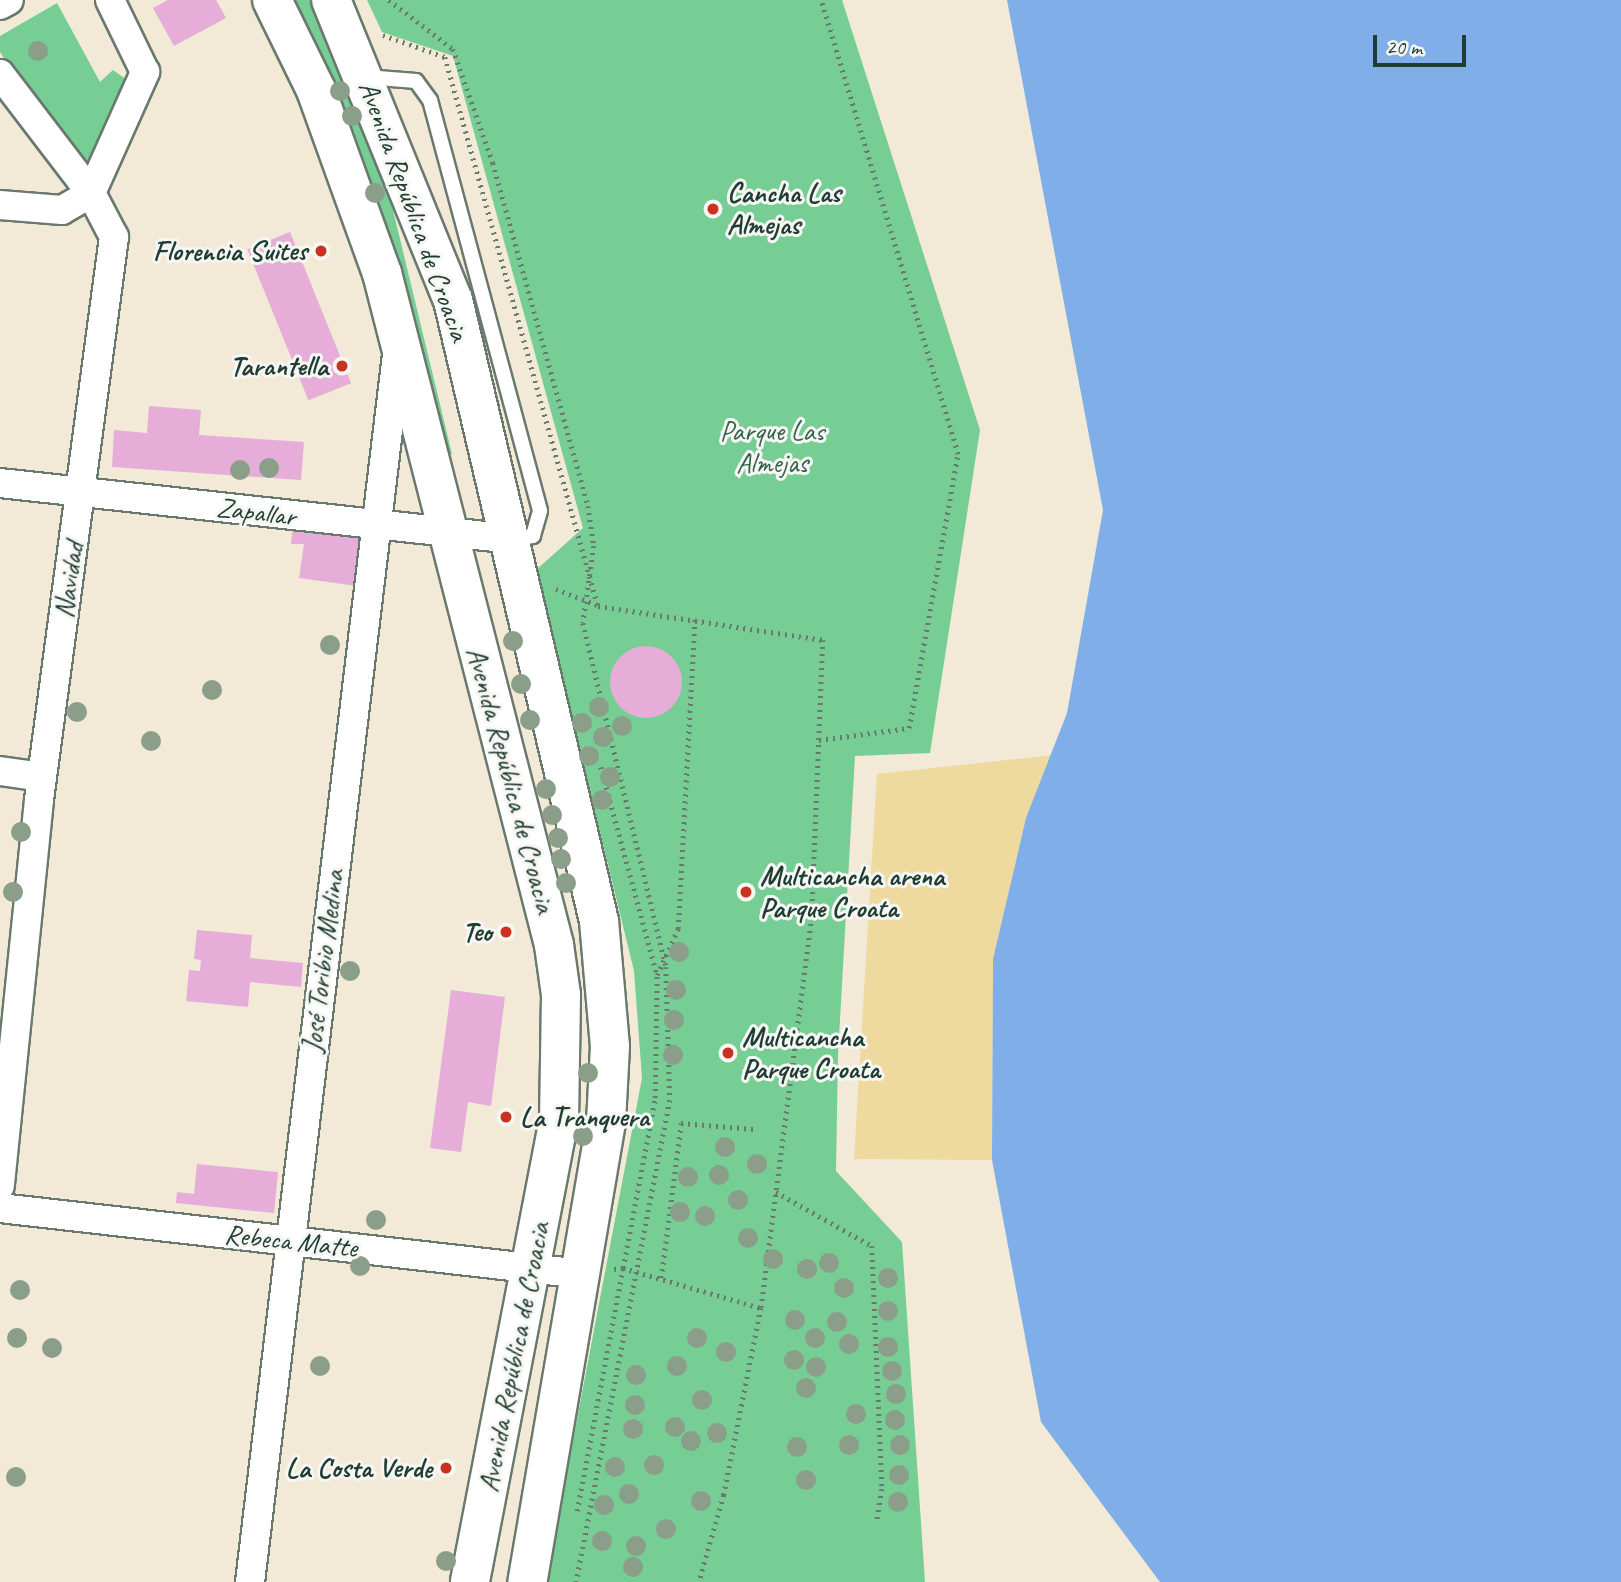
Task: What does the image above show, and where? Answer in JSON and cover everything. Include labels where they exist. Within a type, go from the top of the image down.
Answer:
[{"type":"highway","name":"Avenida República de Croacia","points":[[272,0],[351,177],[399,341],[554,945],[561,995],[559,1119],[533,1268],[470,1582]]},
{"type":"highway","name":"Avenida República de Croacia","points":[[331,0],[365,77],[453,300],[512,539],[599,921],[607,986],[606,1122],[527,1582]]},
{"type":"street","points":[[0,5],[9,0]]},
{"type":"street","points":[[0,205],[62,211],[91,193],[145,72],[110,0]]},
{"type":"street","name":"Navidad","points":[[0,74],[91,193],[111,226],[114,254],[8,1004],[0,1186]]},
{"type":"street","name":"José Toribio Medina","points":[[250,1582],[374,527],[399,341]]},
{"type":"street","name":"Zapallar","points":[[0,483],[447,535],[512,539]]},
{"type":"street","points":[[0,771],[42,777]]},
{"type":"street","name":"Rebeca Matte","points":[[0,1208],[582,1274]]},
{"type":"lane","points":[[365,77],[416,80],[430,100],[540,511],[533,536],[512,539]]},
{"type":"path","points":[[819,740],[909,728],[958,454],[821,0]]},
{"type":"path","points":[[376,32],[445,57],[598,606]]},
{"type":"path","points":[[555,601],[552,587],[598,606],[823,640],[812,917],[761,1308],[724,1495],[699,1582]]},
{"type":"path","points":[[657,975],[678,929],[695,619]]},
{"type":"path","points":[[574,1527],[655,1098],[657,975],[599,758]]},
{"type":"path","points":[[661,1278],[681,1123],[754,1129]]},
{"type":"path","points":[[776,1192],[872,1246],[882,1489],[877,1520]]},
{"type":"path","points":[[582,1274],[623,1268],[761,1308]]},
{"type":"green space","points":[[291,0],[311,0],[392,206],[452,454],[440,456]]},
{"type":"green space","name":"Parque Las Almejas","points":[[367,0],[842,0],[980,430],[930,753],[855,756],[838,1055],[836,1171],[902,1242],[925,1582],[546,1582],[642,1078],[634,971],[536,570],[583,528],[453,56],[382,32]]},
{"type":"green space","points":[[57,3],[100,82],[113,70],[127,80],[88,163],[39,113],[0,52],[0,36]]},
{"type":"sand","points":[[1053,755],[1026,818],[993,959],[992,1160],[854,1159],[877,774]]},
{"type":"water","points":[[1007,0],[1621,0],[1621,1582],[1160,1582],[1041,1422],[992,1160],[993,959],[1026,818],[1067,713],[1103,510]]},
{"type":"building","points":[[168,0],[216,0],[226,18],[174,46],[153,8]]},
{"type":"building","points":[[290,232],[351,383],[308,400],[247,249]]},
{"type":"building","points":[[149,406],[201,410],[199,435],[304,442],[301,480],[112,467],[114,430],[147,433]]},
{"type":"building","points":[[293,524],[365,535],[357,586],[299,578],[304,544],[291,544]]},
{"type":"building","points":[[646,646],[666,652],[676,662],[682,682],[676,702],[666,712],[646,718],[626,712],[616,702],[610,682],[616,662],[626,652]]},
{"type":"building","points":[[197,930],[252,935],[250,958],[303,963],[301,987],[250,982],[248,1007],[186,1001],[189,970],[200,971],[201,960],[194,959]]},
{"type":"building","points":[[451,990],[505,997],[491,1106],[468,1102],[461,1152],[430,1148]]},
{"type":"building","points":[[197,1164],[278,1172],[274,1213],[176,1203],[177,1192],[194,1194]]},
{"type":"place","name":"Cancha Las Almejas","points":[[713,209]]},
{"type":"place","name":"Florencia Suites","points":[[321,251]]},
{"type":"place","name":"Tarantella","points":[[342,366]]},
{"type":"place","name":"Multicancha arena Parque Croata","points":[[746,892]]},
{"type":"place","name":"Teo","points":[[506,932]]},
{"type":"place","name":"Multicancha Parque Croata","points":[[728,1053]]},
{"type":"place","name":"La Tranquera","points":[[506,1117]]},
{"type":"place","name":"La Costa Verde","points":[[446,1468]]}]
